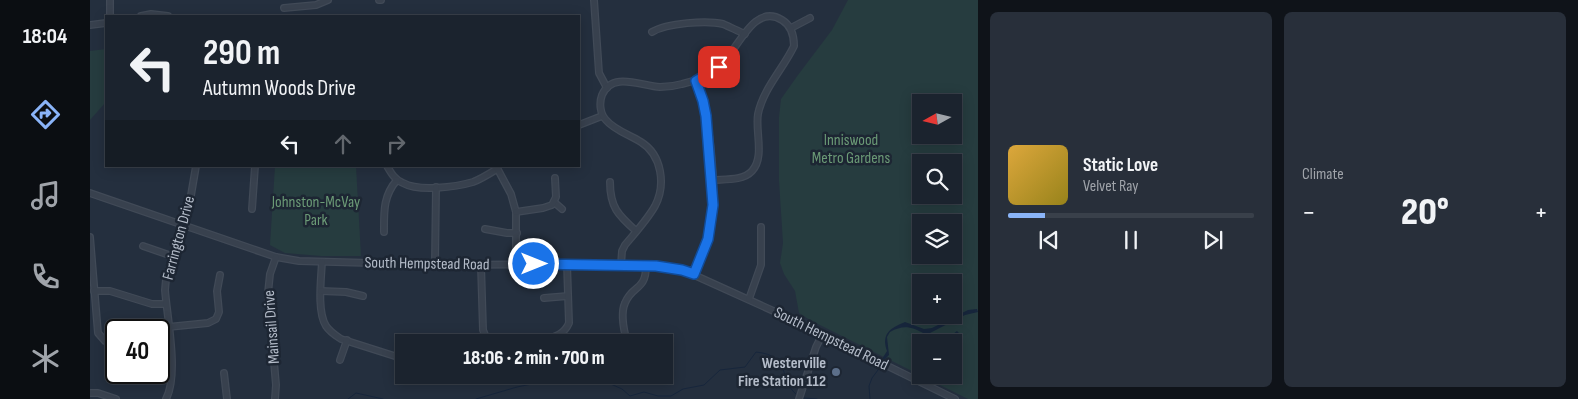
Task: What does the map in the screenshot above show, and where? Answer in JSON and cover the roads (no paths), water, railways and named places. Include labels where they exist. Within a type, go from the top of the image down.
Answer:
[{"type":"street","points":[[110,0],[110,15]]},
{"type":"street","points":[[284,8],[316,5],[328,0]]},
{"type":"street","points":[[594,0],[599,73],[607,88]]},
{"type":"street","points":[[146,15],[160,15]]},
{"type":"street","points":[[621,265],[622,251],[655,207],[659,196],[661,173],[651,151],[644,143],[611,125],[602,116],[601,101],[607,88],[625,80],[660,87],[676,86],[696,81],[719,67],[734,50],[752,23],[766,17],[780,18],[791,28],[794,46],[763,99],[759,111],[757,126],[758,161],[753,170],[746,176],[712,180]]},
{"type":"street","points":[[791,28],[810,18]]},
{"type":"street","points":[[652,32],[667,26],[710,22],[745,34]]},
{"type":"street","points":[[90,25],[105,23]]},
{"type":"street","points":[[694,274],[708,239],[713,205],[706,116],[696,81]]},
{"type":"street","points":[[580,125],[602,116]]},
{"type":"street","name":"Farrington Drive","points":[[167,319],[166,279],[190,201],[196,167]]},
{"type":"street","points":[[252,209],[255,167]]},
{"type":"street","points":[[388,167],[397,180],[411,187],[459,186],[474,181],[496,168],[511,194],[516,212],[516,264]]},
{"type":"street","points":[[516,212],[546,207],[554,202],[556,197],[556,178]]},
{"type":"street","points":[[384,232],[384,208],[387,196],[397,180]]},
{"type":"street","points":[[610,182],[614,207],[618,215],[636,231]]},
{"type":"street","points":[[435,265],[436,187]]},
{"type":"street","name":"South Hempstead Road","points":[[90,193],[276,257],[299,261],[435,265],[621,265],[682,270],[749,299],[955,399]]},
{"type":"street","points":[[554,202],[562,209]]},
{"type":"street","points":[[749,299],[761,265],[761,227]]},
{"type":"street","points":[[485,229],[516,234]]},
{"type":"street","points":[[90,237],[97,328],[101,338],[105,340]]},
{"type":"street","points":[[143,246],[172,256]]},
{"type":"street","name":"Mainsail Drive","points":[[275,399],[268,293],[270,274],[276,257]]},
{"type":"street","points":[[322,262],[321,310],[326,327],[332,334],[395,356]]},
{"type":"street","points":[[561,334],[566,330],[570,319],[567,264]]},
{"type":"street","points":[[481,265],[485,334]]},
{"type":"street","points":[[626,334],[623,320],[625,302],[644,282],[646,266]]},
{"type":"street","points":[[170,328],[208,323],[216,320],[218,312],[217,291],[220,275]]},
{"type":"street","points":[[94,291],[110,291],[152,304],[166,304]]},
{"type":"street","points":[[321,291],[346,292],[363,296]]},
{"type":"street","points":[[544,298],[568,296]]},
{"type":"street","points":[[799,399],[816,347],[822,335]]},
{"type":"street","points":[[340,360],[347,340]]},
{"type":"street","name":"Farrington Drive","points":[[166,399],[170,393],[172,371],[170,347]]},
{"type":"street","points":[[224,374],[227,399]]},
{"type":"street","points":[[90,393],[98,393],[116,399]]},
{"type":"water","points":[[977,309],[978,312],[962,317],[962,313]]},
{"type":"water","points":[[905,322],[924,329],[940,324],[948,324],[925,334],[912,328],[904,327],[890,332],[887,337],[889,355],[884,360],[882,359],[887,351],[885,345],[886,336],[891,329]]},
{"type":"waterway","points":[[611,384],[622,389],[630,396],[644,392],[658,396],[671,396],[683,389],[704,385],[720,370],[745,367],[756,352],[768,354],[780,363],[787,382],[797,395]]},
{"type":"waterway","points":[[870,399],[869,386],[872,378],[881,366]]},
{"type":"waterway","points":[[476,399],[532,384]]},
{"type":"waterway","points":[[348,399],[356,393],[383,399]]},
{"type":"waterway","points":[[803,398],[817,399]]},
{"type":"place","name":"Westerville Fire Station 112","points":[[836,372]]},
{"type":"park label","name":"Inniswood Metro Gardens","points":[[851,149]]},
{"type":"park label","name":"Johnston-McVay Park","points":[[316,211]]}]
